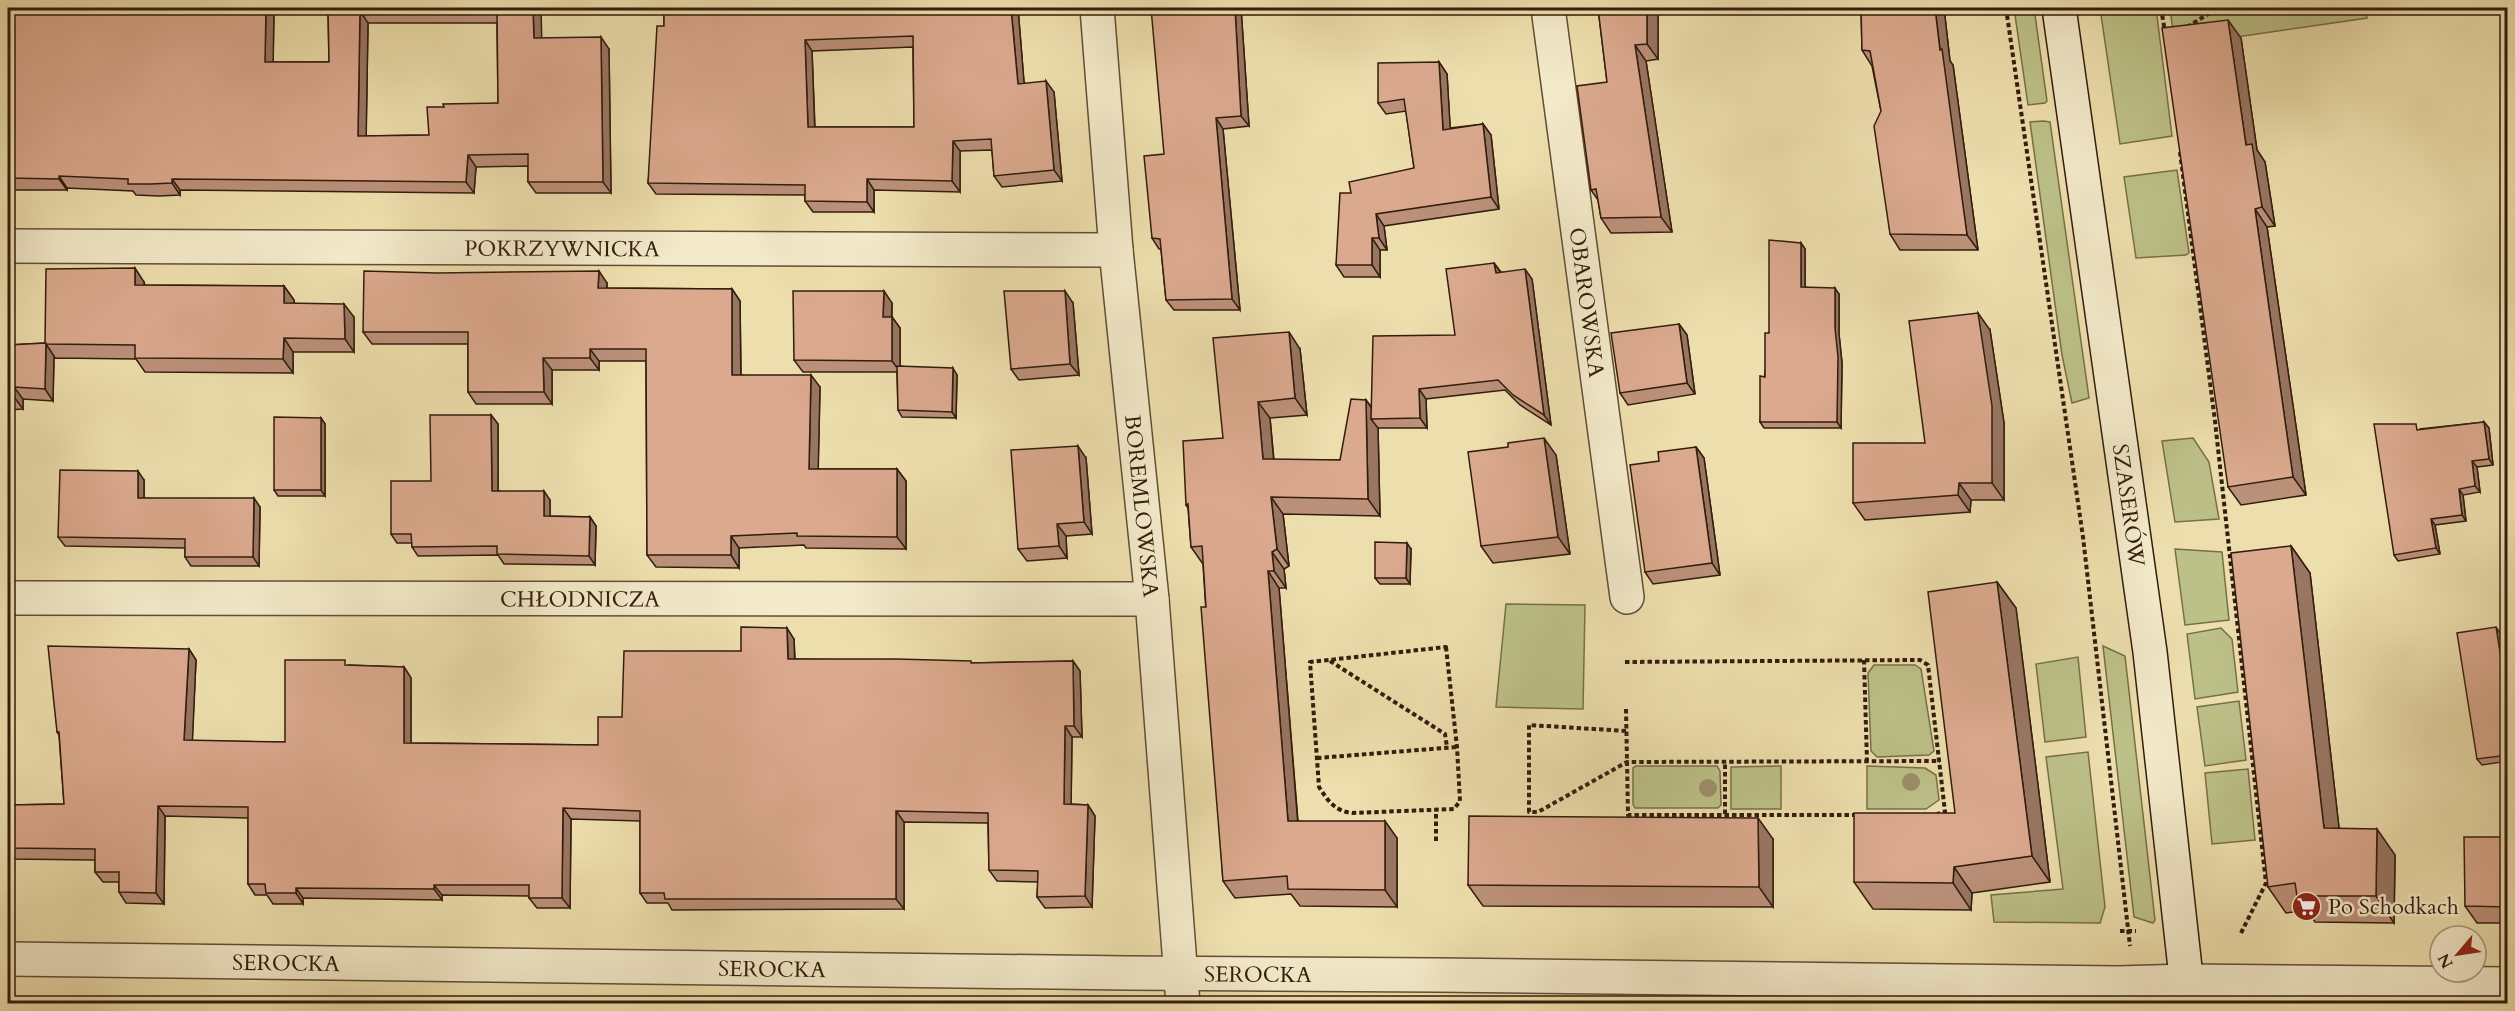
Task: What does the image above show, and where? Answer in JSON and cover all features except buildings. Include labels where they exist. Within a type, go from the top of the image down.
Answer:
[{"type":"street","name":"BOREMLOWSKA","points":[[1096,8],[1116,250],[1152,598],[1182,988]]},
{"type":"street","name":"OBAROWSKA","points":[[1548,8],[1627,597]]},
{"type":"street","name":"SZASERÓW","points":[[2059,8],[2150,652],[2188,992]]},
{"type":"street","name":"POKRZYWNICKA","points":[[8,246],[1116,250]]},
{"type":"street","name":"CHŁODNICZA","points":[[8,598],[1152,598]]},
{"type":"street","name":"SEROCKA","points":[[8,959],[1182,988],[1684,990],[2134,983],[2188,992],[2508,984]]},
{"type":"path","points":[[2006,8],[2083,537],[2134,983]]},
{"type":"path","points":[[2161,8],[2166,41]]},
{"type":"path","points":[[2183,30],[2218,8]]},
{"type":"path","points":[[2180,148],[2215,421],[2266,883],[2241,933]]},
{"type":"path","points":[[1446,647],[1457,747],[1460,801],[1454,809],[1352,813],[1340,812],[1327,800],[1319,787],[1310,662],[1330,661],[1446,647]]},
{"type":"path","points":[[1864,660],[1867,761]]},
{"type":"path","points":[[1625,662],[1920,660],[1928,664],[1946,812],[1935,814]]},
{"type":"path","points":[[1330,661],[1445,734],[1447,747]]},
{"type":"path","points":[[1626,709],[1628,815],[1859,815]]},
{"type":"path","points":[[1626,731],[1529,725],[1529,812],[1538,812],[1627,762],[1940,761]]},
{"type":"path","points":[[1317,758],[1457,747]]},
{"type":"path","points":[[1725,762],[1725,814]]},
{"type":"path","points":[[1436,810],[1436,841]]},
{"type":"path","points":[[2120,931],[2136,931]]},
{"type":"green space","points":[[2014,8],[2034,8],[2047,101],[2045,103],[2028,105]]},
{"type":"green space","points":[[2100,8],[2156,8],[2172,136],[2120,144]]},
{"type":"green space","points":[[2170,8],[2365,8],[2367,18],[2175,46]]},
{"type":"green space","points":[[2030,122],[2050,122],[2089,398],[2072,403],[2062,355]]},
{"type":"green space","points":[[2177,170],[2189,253],[2136,258],[2124,177]]},
{"type":"green space","points":[[2193,438],[2209,462],[2219,519],[2175,522],[2162,441]]},
{"type":"green space","points":[[2175,549],[2222,552],[2229,620],[2185,625]]},
{"type":"green space","points":[[1506,604],[1585,605],[1583,709],[1496,707]]},
{"type":"green space","points":[[2221,628],[2232,639],[2238,692],[2195,699],[2187,634]]},
{"type":"green space","points":[[2103,646],[2125,656],[2155,920],[2153,923],[2134,917]]},
{"type":"green space","points":[[2078,657],[2086,737],[2045,742],[2036,664]]},
{"type":"green space","points":[[1874,665],[1915,665],[1921,669],[1934,751],[1929,755],[1877,757],[1871,751],[1868,673]]},
{"type":"green space","points":[[2239,701],[2246,760],[2205,766],[2197,707]]},
{"type":"green space","points":[[2088,752],[2105,907],[2100,923],[1994,922],[1991,895],[2063,889],[2046,757]]},
{"type":"green space","points":[[1636,766],[1717,766],[1720,771],[1721,805],[1718,808],[1635,808],[1633,768]]},
{"type":"green space","points":[[1781,766],[1781,809],[1731,809],[1731,767]]},
{"type":"green space","points":[[1867,766],[1925,768],[1936,775],[1939,800],[1926,809],[1867,809]]},
{"type":"green space","points":[[2248,769],[2255,840],[2212,844],[2205,773]]},
{"type":"place","name":"Po Schodkach","points":[[2307,906]]}]
